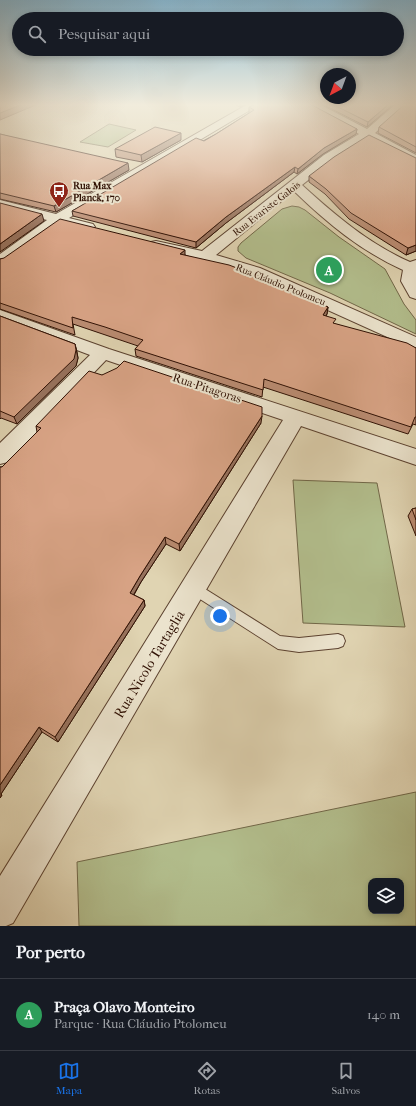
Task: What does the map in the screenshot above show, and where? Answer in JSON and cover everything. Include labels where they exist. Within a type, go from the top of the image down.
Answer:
[{"type":"street","points":[[0,261],[58,219],[181,147]]},
{"type":"street","name":"Rua Evariste Galois","points":[[204,257],[328,158],[346,147]]},
{"type":"street","points":[[394,147],[416,160]]},
{"type":"street","points":[[129,164],[145,168]]},
{"type":"street","points":[[295,185],[319,208],[350,233],[383,255],[414,268],[410,281],[416,294]]},
{"type":"street","points":[[0,204],[104,231]]},
{"type":"street","name":"Rua Cláudio Ptolomeu","points":[[142,241],[231,263],[310,295],[416,344]]},
{"type":"street","name":"Rua Pitagoras","points":[[0,315],[103,353],[416,457]]},
{"type":"street","points":[[0,456],[103,353]]},
{"type":"street","name":"Rua Nicolo Tartaglia","points":[[0,910],[296,417]]},
{"type":"lane","points":[[194,588],[278,642],[299,645],[338,641]]},
{"type":"green space","points":[[292,206],[305,210],[339,237],[385,269],[404,304],[416,320],[416,334],[330,293],[246,258],[238,251],[238,247],[241,243],[282,209]]},
{"type":"green space","points":[[293,480],[377,483],[405,627],[303,623]]},
{"type":"green space","points":[[416,792],[416,926],[79,926],[77,862]]},
{"type":"building","points":[[0,147],[58,147],[128,163],[54,206],[0,193]]},
{"type":"building","points":[[118,147],[155,147],[141,155],[115,149]]},
{"type":"building","points":[[180,147],[325,147],[298,169],[295,167],[226,217],[196,242],[72,211]]},
{"type":"building","points":[[350,147],[394,147],[416,158],[416,245],[408,248],[351,213],[326,189],[309,176]]},
{"type":"building","points":[[0,203],[42,214],[0,244]]},
{"type":"building","points":[[60,219],[185,250],[180,254],[229,265],[328,307],[323,315],[336,319],[333,323],[407,343],[416,348],[416,417],[411,427],[264,379],[263,390],[135,349],[143,340],[72,317],[73,328],[0,303],[0,259],[4,258]]},
{"type":"building","points":[[0,316],[75,344],[76,350],[74,359],[14,417],[0,411]]},
{"type":"building","points":[[124,361],[262,407],[262,416],[179,544],[165,537],[130,593],[144,600],[55,737],[39,727],[0,785],[0,467],[2,467],[41,428],[36,426],[89,371],[102,375],[117,368]]},
{"type":"building","points":[[416,508],[416,520],[412,509]]},
{"type":"place","name":"Rua Max Planck, 170","points":[[59,208]]},
{"type":"place","name":"Praça Olavo Monteiro","points":[[329,270]]}]
